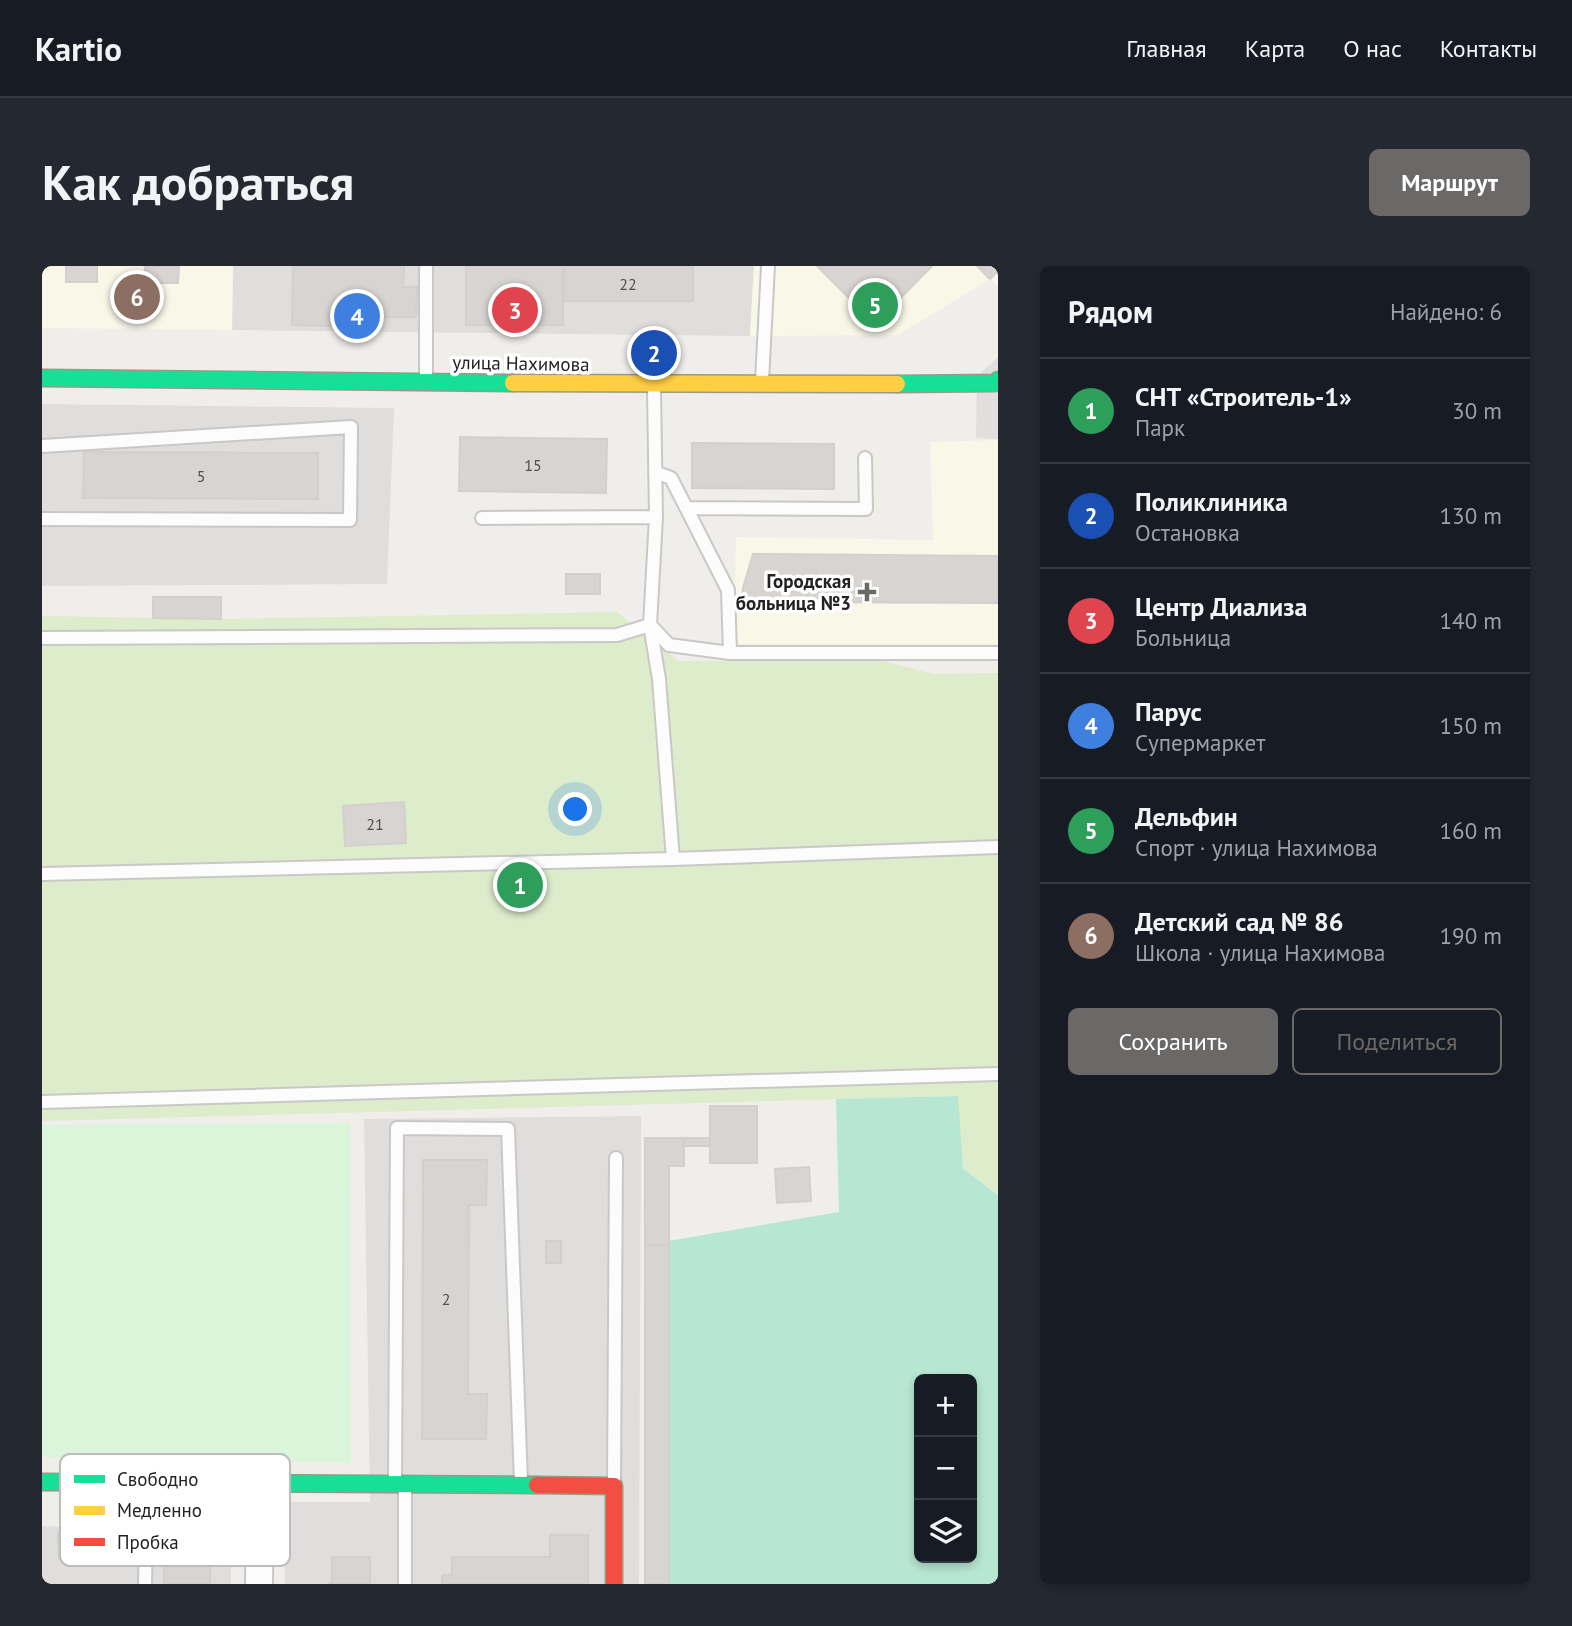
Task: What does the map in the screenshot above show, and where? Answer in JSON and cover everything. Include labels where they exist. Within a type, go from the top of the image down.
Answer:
[{"type":"street","name":"улица Нахимова","points":[[42,378],[653,386],[995,383],[998,380]]},
{"type":"street","points":[[42,1482],[60,1482]]},
{"type":"street","points":[[290,1483],[614,1486],[614,1584]]},
{"type":"street","points":[[260,1566],[260,1584]]},
{"type":"lane","points":[[426,266],[426,383]]},
{"type":"lane","points":[[761,385],[768,266]]},
{"type":"lane","points":[[653,386],[656,517],[650,625],[659,679],[673,859]]},
{"type":"lane","points":[[42,446],[351,427],[350,520],[42,519]]},
{"type":"lane","points":[[687,508],[866,509],[865,458]]},
{"type":"lane","points":[[655,472],[671,478],[728,590],[730,653]]},
{"type":"lane","points":[[482,518],[656,517]]},
{"type":"lane","points":[[650,625],[668,645],[730,653],[998,653]]},
{"type":"lane","points":[[42,638],[617,635],[650,625]]},
{"type":"lane","points":[[42,874],[673,859],[998,848]]},
{"type":"lane","points":[[42,1102],[998,1074]]},
{"type":"lane","points":[[405,1584],[400,1484],[397,1128],[508,1129],[521,1484]]},
{"type":"lane","points":[[614,1486],[616,1158]]},
{"type":"lane","points":[[145,1566],[145,1584]]},
{"type":"shaded area","points":[[42,266],[233,266],[232,330],[42,328]]},
{"type":"shaded area","points":[[233,266],[754,266],[750,336],[232,330]]},
{"type":"shaded area","points":[[754,266],[998,266],[998,287],[990,279],[898,335],[750,336]]},
{"type":"shaded area","points":[[998,357],[998,439],[976,438],[977,376]]},
{"type":"shaded area","points":[[42,404],[394,408],[387,584],[42,586]]},
{"type":"shaded area","name":"Городская больница №3","points":[[998,440],[998,644],[734,644],[736,537],[933,540],[930,442]]},
{"type":"shaded area","points":[[641,1116],[639,1584],[285,1584],[285,1566],[290,1566],[290,1502],[370,1502],[364,1119]]},
{"type":"shaded area","points":[[42,1526],[60,1527],[60,1566],[231,1566],[231,1584],[42,1584]]},
{"type":"green space","points":[[617,612],[678,661],[880,660],[933,674],[998,673],[998,1195],[963,1169],[957,1096],[42,1121],[42,616],[221,619]]},
{"type":"green space","points":[[958,1096],[963,1169],[998,1195],[998,1584],[645,1584],[645,1245],[839,1212],[836,1099]]},
{"type":"green space","points":[[350,1123],[351,1463],[290,1462],[290,1454],[60,1454],[60,1457],[42,1457],[42,1125]]},
{"type":"building","points":[[66,266],[97,266],[97,282],[66,282]]},
{"type":"building","points":[[145,266],[179,266],[178,283],[144,283]]},
{"type":"building","points":[[293,266],[404,266],[403,287],[417,287],[416,317],[365,317],[365,327],[292,325]]},
{"type":"building","points":[[466,266],[563,266],[563,325],[466,325]]},
{"type":"building","points":[[564,266],[693,266],[693,301],[564,301]]},
{"type":"building","points":[[817,266],[932,266],[875,324]]},
{"type":"building","points":[[977,266],[998,266],[998,271],[990,279]]},
{"type":"building","points":[[460,437],[607,439],[606,493],[459,491]]},
{"type":"building","points":[[692,443],[834,444],[834,489],[692,488]]},
{"type":"building","points":[[84,452],[318,453],[318,499],[83,498]]},
{"type":"building","points":[[753,554],[998,556],[998,603],[778,602],[778,605],[742,605],[743,588]]},
{"type":"building","points":[[566,574],[600,574],[600,594],[566,594]]},
{"type":"building","points":[[153,597],[221,597],[221,619],[153,618]]},
{"type":"building","points":[[404,802],[406,843],[345,846],[343,806]]},
{"type":"building","points":[[710,1106],[757,1106],[757,1163],[710,1163]]},
{"type":"building","points":[[645,1138],[684,1138],[684,1166],[669,1166],[669,1245],[645,1245]]},
{"type":"building","points":[[684,1138],[710,1138],[710,1146],[684,1146]]},
{"type":"building","points":[[423,1160],[487,1160],[486,1205],[469,1205],[468,1394],[487,1394],[486,1439],[422,1439]]},
{"type":"building","points":[[809,1167],[811,1201],[777,1203],[775,1169]]},
{"type":"building","points":[[546,1241],[561,1241],[561,1263],[546,1263]]},
{"type":"building","points":[[645,1245],[669,1245],[669,1584],[645,1584]]},
{"type":"building","points":[[58,1532],[60,1532],[60,1559]]},
{"type":"building","points":[[550,1535],[588,1535],[588,1584],[442,1584],[442,1575],[452,1575],[452,1557],[550,1557]]},
{"type":"building","points":[[332,1557],[370,1557],[370,1584],[328,1584],[332,1583]]},
{"type":"building","points":[[164,1566],[210,1566],[210,1584],[164,1584]]},
{"type":"traffic: fast","points":[[42,378],[513,383]]},
{"type":"traffic: fast","points":[[897,384],[995,383],[998,380]]},
{"type":"traffic: fast","points":[[42,1482],[60,1482]]},
{"type":"traffic: fast","points":[[290,1484],[537,1485]]},
{"type":"traffic: slow","points":[[513,383],[897,384]]},
{"type":"traffic: jam","points":[[537,1485],[614,1486],[614,1584]]},
{"type":"place","name":"Детский сад № 86","points":[[137,297]]},
{"type":"place","name":"Дельфин","points":[[875,305]]},
{"type":"place","name":"Центр Диализа","points":[[515,310]]},
{"type":"place","name":"Парус","points":[[357,316]]},
{"type":"place","name":"Поликлиника","points":[[654,353]]},
{"type":"place","name":"Городская больница №3","points":[[867,592]]},
{"type":"place","name":"СНТ «Строитель-1»","points":[[520,885]]}]
